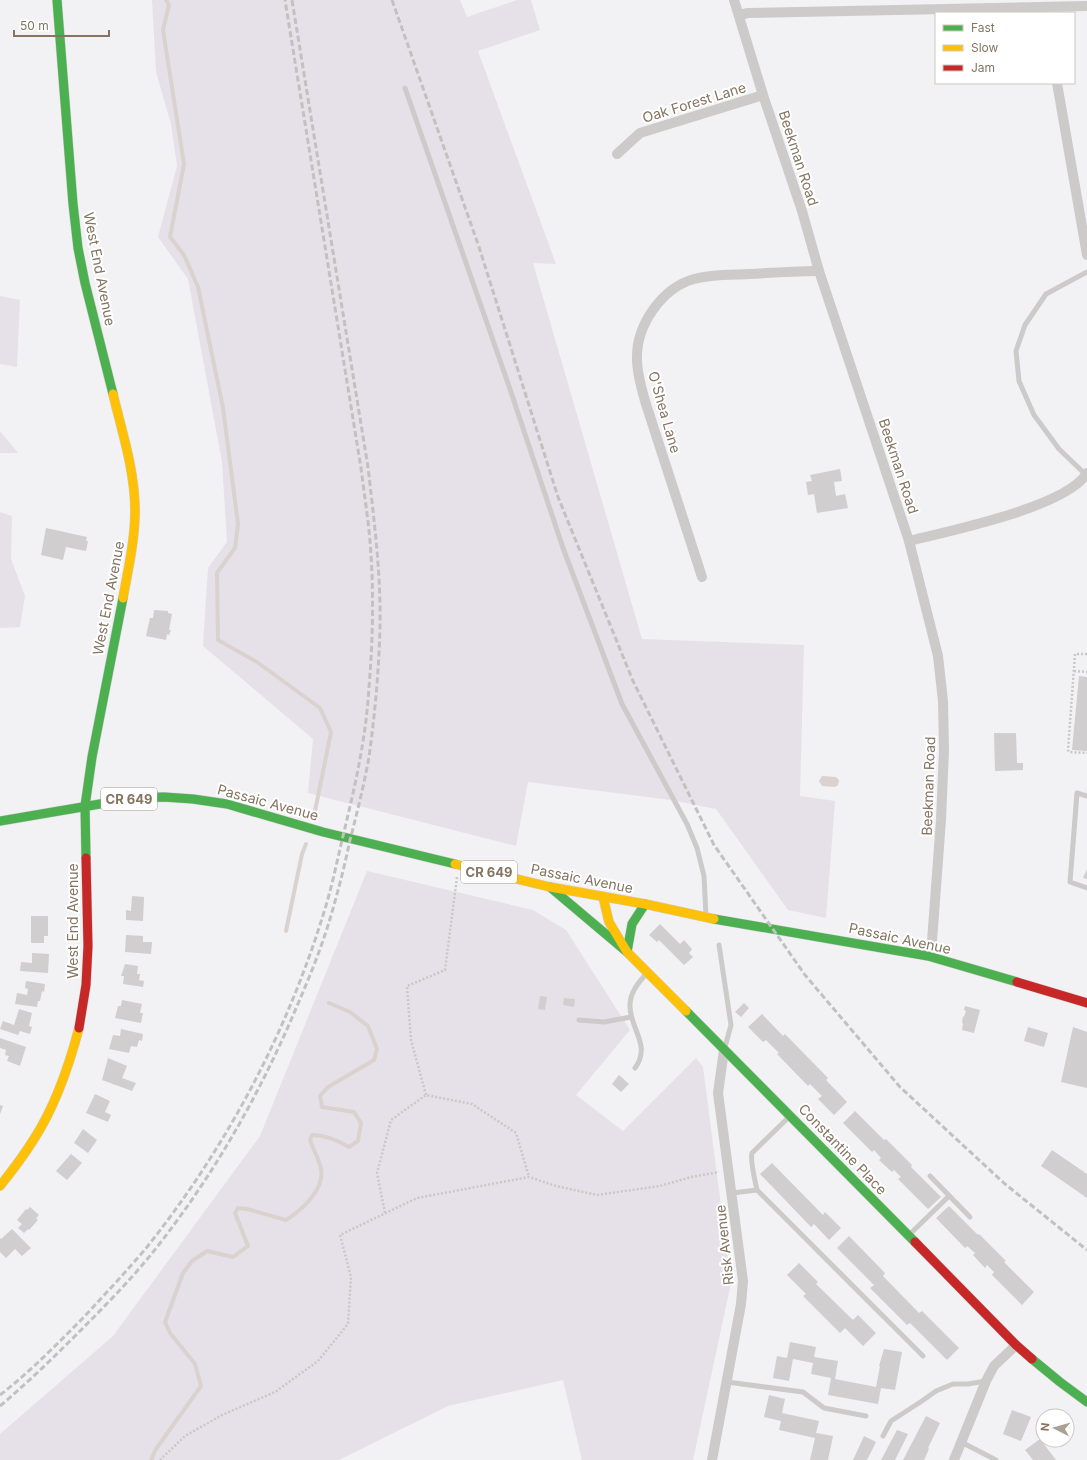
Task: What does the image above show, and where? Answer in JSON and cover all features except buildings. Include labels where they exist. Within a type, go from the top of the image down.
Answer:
[{"type":"street","name":"West End Avenue","points":[[0,1186],[35,1138],[54,1101],[70,1062],[81,1022],[86,985],[88,946],[85,806],[92,757],[136,528],[133,479],[85,283],[78,248],[73,204],[57,0]]},
{"type":"street","name":"Beekman Road","points":[[734,0],[763,95],[802,211],[819,271],[909,541],[938,656],[943,701],[944,750],[941,820],[932,941],[928,956]]},
{"type":"street","points":[[738,15],[748,13],[1044,10],[1080,4]]},
{"type":"street","points":[[1057,84],[1087,255]]},
{"type":"street","name":"Oak Forest Lane","points":[[617,154],[640,133],[763,95]]},
{"type":"street","name":"O'Shea Lane","points":[[702,577],[639,379],[637,357],[639,339],[647,320],[659,302],[676,288],[693,280],[715,275],[819,271]]},
{"type":"street","points":[[909,541],[1002,517],[1044,503],[1075,486],[1086,474]]},
{"type":"street","name":"Passaic Avenue","points":[[0,821],[135,798],[164,797],[193,799],[227,804],[323,832],[550,887],[645,904],[754,927],[928,956],[1087,1003]]},
{"type":"street","points":[[550,887],[627,952]]},
{"type":"street","name":"Constantine Place","points":[[603,897],[609,922],[627,952],[1016,1345],[1060,1382],[1087,1402]]},
{"type":"street","points":[[627,952],[632,924],[645,904]]},
{"type":"street","name":"Risk Avenue","points":[[712,1460],[741,1304],[743,1281],[718,1093],[724,1050]]},
{"type":"street","points":[[954,1460],[986,1381],[994,1366],[1016,1345]]},
{"type":"lane","points":[[405,88],[510,389],[563,548],[622,704],[687,824],[697,848],[704,876],[706,917]]},
{"type":"lane","points":[[1086,474],[1059,449],[1034,415],[1019,381],[1016,351],[1025,325],[1046,294],[1087,272]]},
{"type":"lane","points":[[1087,796],[1078,793],[1070,882],[1087,888]]},
{"type":"lane","points":[[719,945],[731,1025],[724,1050]]},
{"type":"lane","points":[[635,1068],[638,1064],[641,1053],[641,1044],[631,1017],[630,1004],[633,992],[648,972]]},
{"type":"lane","points":[[579,1020],[604,1022],[631,1017]]},
{"type":"lane","points":[[791,1116],[752,1153],[750,1158],[757,1190],[923,1356]]},
{"type":"lane","points":[[930,1176],[970,1217]]},
{"type":"lane","points":[[732,1192],[757,1190]]},
{"type":"lane","points":[[908,1236],[949,1196]]},
{"type":"lane","points":[[883,1436],[891,1421],[922,1402],[936,1390],[953,1384],[968,1384],[986,1381]]},
{"type":"lane","points":[[727,1382],[803,1392],[824,1408],[866,1416]]},
{"type":"lane","points":[[961,1442],[996,1460]]},
{"type":"path","points":[[1087,654],[1075,654],[1068,745],[1069,752],[1087,754]]},
{"type":"path","points":[[1074,671],[1087,672]]},
{"type":"path","points":[[1073,680],[1078,680]]},
{"type":"path","points":[[1072,690],[1077,690]]},
{"type":"path","points":[[1072,698],[1077,699]]},
{"type":"path","points":[[1071,708],[1076,709]]},
{"type":"path","points":[[1070,716],[1075,717]]},
{"type":"path","points":[[1069,727],[1074,727]]},
{"type":"path","points":[[1069,735],[1074,735]]},
{"type":"path","points":[[1068,745],[1073,746]]},
{"type":"path","points":[[426,1095],[411,1040],[407,986],[445,970],[459,864]]},
{"type":"path","points":[[386,1213],[377,1174],[391,1120],[426,1095],[472,1104],[516,1133],[529,1177]]},
{"type":"path","points":[[160,1460],[185,1436],[222,1415],[275,1392],[318,1361],[348,1324],[351,1277],[340,1234],[417,1198],[529,1177],[556,1186],[597,1195],[660,1186],[690,1177],[728,1171]]},
{"type":"shaded area","points":[[152,0],[460,0],[467,17],[517,0],[531,0],[540,30],[478,51],[556,264],[533,263],[642,639],[804,645],[800,796],[835,801],[826,918],[788,910],[716,809],[671,800],[528,782],[516,846],[308,793],[313,739],[203,646],[208,568],[227,542],[222,462],[188,279],[158,237],[177,166],[171,124],[156,72]]},
{"type":"shaded area","points":[[0,296],[20,300],[17,367],[0,364]]},
{"type":"shaded area","points":[[0,431],[18,453],[0,453]]},
{"type":"shaded area","points":[[0,512],[12,516],[11,559],[25,596],[20,627],[0,628]]},
{"type":"shaded area","points":[[822,776],[836,777],[839,780],[838,785],[835,787],[822,786],[819,781]]},
{"type":"shaded area","points":[[367,871],[533,910],[566,930],[630,1030],[576,1095],[623,1131],[696,1058],[703,1067],[731,1283],[693,1460],[582,1460],[563,1380],[448,1406],[339,1460],[0,1460],[0,1434],[113,1336],[260,1136]]},
{"type":"waterway","points":[[166,0],[169,5],[163,30],[184,164],[170,237],[184,255],[198,287],[223,408],[238,524],[235,548],[217,573],[218,640],[257,662],[320,708],[331,732],[315,811]]},
{"type":"waterway","points":[[286,931],[302,854],[306,844]]},
{"type":"waterway","points":[[151,1460],[156,1449],[201,1386],[195,1364],[170,1333],[165,1322],[183,1273],[192,1261],[207,1251],[233,1257],[248,1246],[235,1213],[238,1208],[247,1209],[286,1220],[305,1205],[316,1191],[321,1177],[320,1165],[310,1140],[312,1135],[331,1138],[349,1147],[358,1141],[361,1123],[354,1112],[322,1107],[320,1096],[328,1087],[374,1060],[377,1049],[368,1026],[350,1012],[329,1003]]},
{"type":"railway","points":[[0,1395],[33,1367],[64,1337],[124,1274],[176,1209],[203,1170],[228,1129],[273,1045],[309,957],[330,893],[356,781],[368,706],[372,632],[370,541],[361,468],[285,0]]},
{"type":"railway","points":[[0,1406],[29,1381],[65,1346],[115,1296],[144,1263],[175,1224],[196,1194],[234,1134],[283,1039],[320,948],[339,885],[365,778],[373,724],[379,659],[380,606],[377,546],[368,467],[292,0]]},
{"type":"railway","points":[[392,0],[479,247],[558,497],[633,681],[714,845],[805,975],[900,1087],[1005,1184],[1087,1250]]},
{"type":"traffic: fast","points":[[57,0],[73,204],[78,248],[85,283],[113,394]]},
{"type":"traffic: fast","points":[[86,858],[85,806],[92,757],[123,598]]},
{"type":"traffic: fast","points":[[0,821],[135,798],[164,797],[193,799],[227,804],[323,832],[455,864]]},
{"type":"traffic: fast","points":[[550,887],[627,952]]},
{"type":"traffic: fast","points":[[627,952],[632,924],[645,904]]},
{"type":"traffic: fast","points":[[714,919],[928,956],[1017,982]]},
{"type":"traffic: fast","points":[[686,1011],[915,1242]]},
{"type":"traffic: fast","points":[[1032,1359],[1087,1402]]},
{"type":"traffic: slow","points":[[113,394],[133,481],[135,511],[131,555],[123,598]]},
{"type":"traffic: slow","points":[[455,864],[550,887],[645,904],[714,919]]},
{"type":"traffic: slow","points":[[603,897],[609,922],[627,952],[686,1011]]},
{"type":"traffic: slow","points":[[0,1186],[18,1163],[49,1113],[71,1057],[79,1028]]},
{"type":"traffic: jam","points":[[79,1028],[86,985],[88,946],[86,858]]},
{"type":"traffic: jam","points":[[1017,982],[1087,1003]]},
{"type":"traffic: jam","points":[[915,1242],[1016,1345],[1032,1359]]}]
